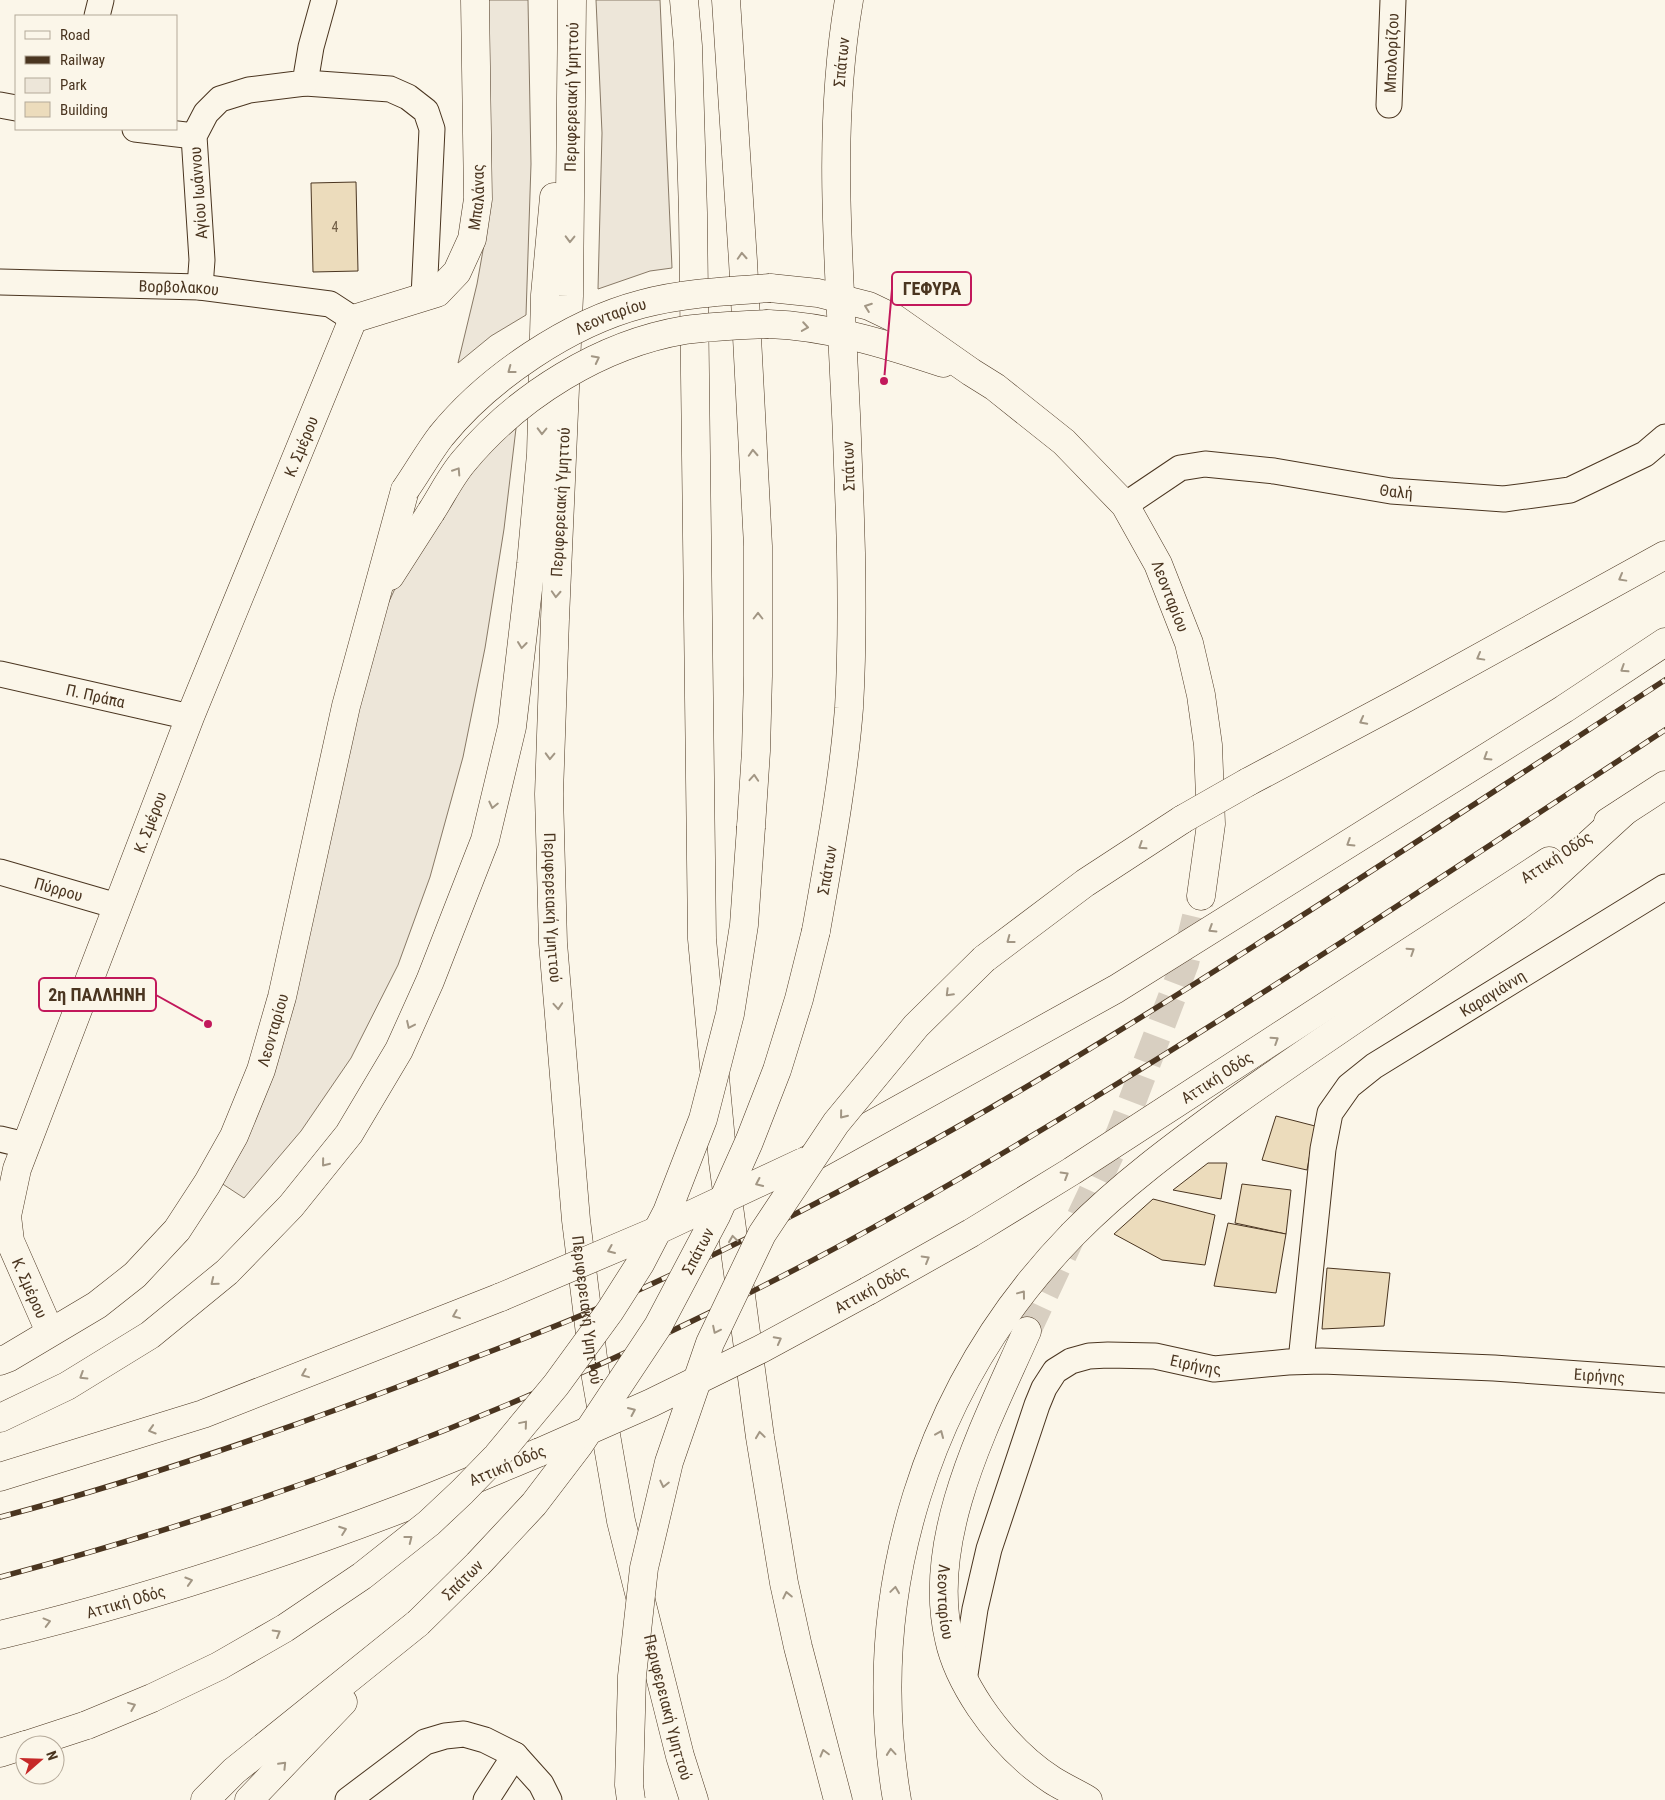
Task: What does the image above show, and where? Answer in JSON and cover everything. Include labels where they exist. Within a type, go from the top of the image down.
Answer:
[{"type":"main road","name":"Μπαλάνας","points":[[353,319],[437,293],[457,272],[472,239],[478,199],[475,0]]},
{"type":"main road","points":[[684,0],[688,46],[693,213],[702,939],[723,1162],[760,1437],[784,1583],[814,1714],[838,1800]]},
{"type":"main road","points":[[55,1735],[152,1698],[219,1666],[285,1628],[362,1576],[429,1523],[497,1456],[556,1385],[610,1311],[640,1264],[667,1212],[702,1119],[730,1014],[744,924],[757,742],[758,546],[742,242],[726,0]]},
{"type":"main road","name":"Σπάτων","points":[[249,1800],[534,1504],[579,1445],[658,1326],[716,1216],[749,1142],[777,1070],[799,999],[816,930],[842,772],[849,707],[851,554],[836,205],[835,138],[849,0]]},
{"type":"main road","points":[[0,1418],[67,1386],[150,1335],[227,1272],[291,1206],[349,1134],[399,1050],[430,981],[485,840],[512,727],[541,463],[545,295],[572,8]]},
{"type":"main road","name":"Περιφερειακή Υμηττού","points":[[572,8],[569,296],[549,794],[553,943],[576,1220],[594,1366],[621,1521],[680,1756],[694,1800]]},
{"type":"main road","name":"Λεονταρίου","points":[[0,1360],[97,1305],[135,1275],[177,1230],[207,1184],[234,1136],[262,1070],[282,996],[346,706],[405,490],[441,436],[479,396],[512,369],[555,341],[604,316],[642,304],[678,296],[710,292],[770,288],[818,292],[840,298],[869,306],[894,318],[994,387],[1064,442],[1125,505],[1158,564],[1189,643],[1201,695],[1208,745],[1211,824],[1201,896]]},
{"type":"main road","name":"Κ. Σμέρου","points":[[50,1332],[10,1241],[7,1216],[17,1169],[12,1142],[117,906],[190,717],[353,319]]},
{"type":"main road","name":"Λεονταρίου","points":[[376,598],[464,462],[498,426],[557,379],[616,349],[653,337],[684,330],[768,324],[794,326],[885,343],[971,372]]},
{"type":"main road","points":[[631,1800],[629,1785],[632,1676],[644,1568],[669,1462],[710,1343],[762,1234],[836,1123],[916,1026],[984,959],[1085,883],[1183,819],[1665,555]]},
{"type":"main road","points":[[0,1476],[203,1414],[501,1297],[654,1232],[803,1162],[1116,989],[1555,714],[1665,642]]},
{"type":"main road","name":"Αττική Οδός","points":[[0,1635],[126,1601],[266,1557],[404,1508],[540,1452],[651,1403],[752,1354],[868,1291],[1081,1166],[1665,785]]},
{"type":"main road","points":[[897,1800],[889,1727],[888,1665],[894,1603],[903,1544],[924,1472],[944,1424],[981,1352],[1004,1318],[1042,1268],[1075,1232],[1137,1176],[1248,1093],[1516,907],[1542,887],[1624,812]]},
{"type":"main road","name":"Λεονταρίου","points":[[1027,1331],[957,1504],[947,1548],[944,1572],[945,1618],[949,1639],[964,1681],[987,1717],[1015,1749],[1052,1780],[1088,1800]]},
{"type":"main road","name":"Σπάτων","points":[[205,1800],[234,1771],[418,1623]]},
{"type":"main road","points":[[0,1753],[15,1748]]},
{"type":"street","points":[[97,15],[101,0]]},
{"type":"street","points":[[305,83],[311,47],[324,0]]},
{"type":"street","name":"Μπολορίζου","points":[[1389,105],[1393,0]]},
{"type":"street","name":"Αγίου Ιωάννου","points":[[200,288],[202,260],[194,136],[206,114],[220,99],[249,90],[305,83],[390,89],[408,97],[426,111],[432,128],[424,297]]},
{"type":"street","points":[[0,105],[15,108]]},
{"type":"street","points":[[143,130],[194,136]]},
{"type":"street","name":"Βορβολακου","points":[[0,282],[200,288],[330,304],[353,319]]},
{"type":"street","name":"Θαλή","points":[[1125,505],[1180,468],[1205,464],[1274,471],[1391,491],[1504,499],[1570,490],[1646,454],[1665,437]]},
{"type":"street","name":"Π. Πράπα","points":[[0,674],[190,717]]},
{"type":"street","name":"Πύρρου","points":[[0,872],[117,906]]},
{"type":"street","name":"Καραγιάννη","points":[[1301,1361],[1323,1149],[1330,1113],[1349,1086],[1374,1066],[1665,887]]},
{"type":"street","name":"Ειρήνης","points":[[964,1681],[975,1609],[989,1549],[1037,1405],[1049,1379],[1070,1361],[1089,1356],[1155,1356],[1214,1369],[1301,1361],[1494,1368],[1665,1380]]},
{"type":"street","points":[[348,1800],[425,1742],[444,1736],[464,1734],[485,1740],[515,1755],[541,1784],[549,1800]]},
{"type":"street","points":[[486,1800],[515,1755]]},
{"type":"green space","points":[[488,0],[528,0],[531,164],[526,315],[491,336],[458,363],[477,284],[488,222],[491,160]]},
{"type":"green space","points":[[596,0],[660,0],[672,268],[650,271],[598,289],[602,133]]},
{"type":"green space","points":[[517,420],[504,529],[485,648],[463,757],[430,877],[398,965],[351,1058],[301,1131],[244,1198],[215,1179],[381,619],[410,556],[446,502]]},
{"type":"building","points":[[356,182],[358,271],[313,272],[311,183]]},
{"type":"building","points":[[1276,1116],[1315,1126],[1307,1170],[1262,1160]]},
{"type":"building","points":[[1208,1163],[1227,1163],[1221,1199],[1173,1190]]},
{"type":"building","points":[[1242,1184],[1291,1190],[1286,1234],[1235,1223]]},
{"type":"building","points":[[1153,1199],[1215,1215],[1205,1265],[1162,1260],[1114,1234]]},
{"type":"building","points":[[1228,1223],[1286,1234],[1276,1293],[1214,1286]]},
{"type":"building","points":[[1327,1268],[1390,1273],[1384,1326],[1322,1329]]},
{"type":"tunnel","points":[[1027,1331],[1120,1133],[1185,963],[1201,896]]},
{"type":"railway","points":[[0,1517],[163,1470],[270,1434],[376,1395],[597,1309],[770,1227],[916,1150],[1002,1102],[1086,1051],[1357,880],[1665,680]]},
{"type":"railway","points":[[0,1577],[92,1552],[183,1524],[364,1462],[541,1390],[629,1351],[765,1285],[911,1206],[1007,1151],[1102,1093],[1314,960],[1665,730]]},
{"type":"place","name":"ΓΕΦΥΡΑ","points":[[884,381]]},
{"type":"place","name":"2η ΠΑΛΛΗΝΗ","points":[[208,1024]]}]
